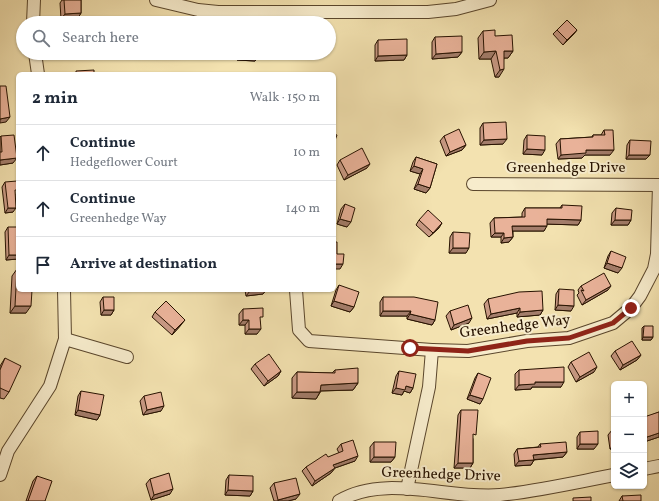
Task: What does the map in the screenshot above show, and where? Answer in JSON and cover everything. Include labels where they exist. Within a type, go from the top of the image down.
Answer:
[{"type":"street","points":[[33,16],[34,0]]},
{"type":"street","points":[[156,0],[198,10],[219,6],[428,12],[456,9],[490,0]]},
{"type":"street","points":[[36,60],[38,72]]},
{"type":"street","name":"Greenhedge Drive","points":[[473,184],[659,185]]},
{"type":"street","name":"Greenhedge Way","points":[[296,292],[299,330],[309,341],[432,350],[468,351],[527,341],[569,338],[613,323],[631,308],[640,296],[654,269],[657,254],[659,185]]},
{"type":"street","points":[[0,474],[8,451],[50,386],[65,339],[64,292]]},
{"type":"street","points":[[65,339],[127,357]]},
{"type":"street","points":[[407,489],[429,387],[432,350]]},
{"type":"street","points":[[647,468],[659,466]]},
{"type":"street","name":"Greenhedge Drive","points":[[339,501],[347,496],[372,489],[407,489],[466,495],[500,495],[611,476]]},
{"type":"building","points":[[64,0],[81,0],[81,13],[65,14]]},
{"type":"building","points":[[567,20],[577,30],[567,40],[557,30]]},
{"type":"building","points":[[495,30],[495,36],[512,35],[513,51],[504,51],[504,69],[500,70],[496,51],[484,52],[483,31]]},
{"type":"building","points":[[462,36],[462,52],[436,54],[435,37]]},
{"type":"building","points":[[407,39],[407,55],[378,56],[378,40]]},
{"type":"building","points":[[94,70],[94,72],[76,72]]},
{"type":"building","points":[[0,86],[6,86],[10,117],[0,119]]},
{"type":"building","points":[[506,122],[507,139],[484,140],[483,123]]},
{"type":"building","points":[[459,129],[466,145],[450,152],[444,136]]},
{"type":"building","points":[[604,130],[613,130],[614,150],[586,150],[586,153],[561,155],[560,139],[605,135]]},
{"type":"building","points":[[14,135],[16,158],[0,160],[0,152],[2,152],[1,136]]},
{"type":"building","points":[[527,135],[545,136],[545,150],[527,149]]},
{"type":"building","points":[[630,140],[651,141],[650,155],[629,155]]},
{"type":"building","points":[[362,148],[370,164],[348,175],[340,160]]},
{"type":"building","points":[[416,157],[437,164],[430,188],[418,184],[423,169],[414,166]]},
{"type":"building","points":[[16,181],[16,208],[8,208],[5,182]]},
{"type":"building","points":[[345,204],[355,208],[351,222],[340,219]]},
{"type":"building","points":[[562,205],[582,206],[581,220],[547,219],[547,226],[512,226],[513,237],[504,238],[504,233],[495,233],[494,218],[525,217],[525,208],[562,208]]},
{"type":"building","points":[[616,208],[632,210],[631,220],[615,220]]},
{"type":"building","points":[[428,210],[442,223],[433,233],[419,220]]},
{"type":"building","points":[[8,227],[16,227],[16,255],[9,255]]},
{"type":"building","points":[[453,232],[470,233],[469,248],[453,248]]},
{"type":"building","points":[[336,242],[337,254],[344,254],[343,264],[336,264]]},
{"type":"building","points":[[611,251],[626,257],[622,268],[607,263]]},
{"type":"building","points":[[604,273],[611,286],[586,300],[581,290],[584,291],[581,286]]},
{"type":"building","points":[[339,285],[359,292],[354,307],[334,301]]},
{"type":"building","points":[[16,288],[16,292],[32,292],[31,306],[15,306]]},
{"type":"building","points":[[559,289],[574,290],[574,306],[558,305]]},
{"type":"building","points":[[542,291],[543,310],[520,312],[520,308],[491,314],[488,299],[519,292]]},
{"type":"building","points":[[103,297],[114,297],[114,310],[104,310]]},
{"type":"building","points":[[383,297],[414,297],[438,302],[435,320],[410,314],[411,311],[383,311]]},
{"type":"building","points":[[166,301],[185,320],[175,330],[155,312]]},
{"type":"building","points":[[468,305],[472,318],[454,325],[450,311]]},
{"type":"building","points":[[263,308],[263,317],[260,317],[261,329],[249,329],[249,320],[243,320],[243,309]]},
{"type":"building","points":[[644,326],[653,326],[653,337],[643,337]]},
{"type":"building","points":[[632,341],[641,355],[623,365],[615,351]]},
{"type":"building","points":[[589,352],[597,367],[580,377],[571,362]]},
{"type":"building","points":[[269,354],[281,371],[268,381],[255,364]]},
{"type":"building","points":[[5,358],[21,366],[9,392],[0,388],[0,370]]},
{"type":"building","points":[[564,367],[564,382],[535,382],[535,384],[519,385],[519,370]]},
{"type":"building","points":[[358,368],[358,383],[321,385],[320,392],[297,392],[297,372],[335,373],[335,370]]},
{"type":"building","points":[[399,371],[416,374],[413,388],[406,386],[405,390],[396,388]]},
{"type":"building","points":[[478,373],[491,378],[483,399],[470,395]]},
{"type":"building","points":[[81,391],[104,395],[100,415],[78,410]]},
{"type":"building","points":[[161,392],[164,406],[147,410],[144,396]]},
{"type":"building","points":[[461,410],[478,410],[476,435],[473,434],[473,463],[458,463]]},
{"type":"building","points":[[659,412],[659,433],[647,437],[647,417]]},
{"type":"building","points":[[598,431],[598,444],[580,444],[580,432]]},
{"type":"building","points":[[353,440],[358,456],[333,465],[335,468],[315,481],[306,467],[326,454],[328,457],[343,451],[341,444]]},
{"type":"building","points":[[374,442],[396,442],[395,457],[374,457]]},
{"type":"building","points":[[566,442],[567,452],[533,455],[534,460],[519,461],[517,449],[541,447],[540,444]]},
{"type":"building","points":[[169,473],[173,489],[154,495],[150,479]]},
{"type":"building","points":[[229,475],[253,476],[253,491],[228,490]]},
{"type":"building","points":[[37,476],[52,481],[45,501],[28,501]]},
{"type":"building","points":[[296,478],[300,494],[278,500],[274,483]]},
{"type":"building","points":[[641,495],[641,501],[623,501],[622,496]]},
{"type":"building","points":[[591,497],[591,501],[573,501],[573,498]]},
{"type":"route","points":[[410,348],[468,351],[527,341],[569,338],[613,323],[631,308]]}]
